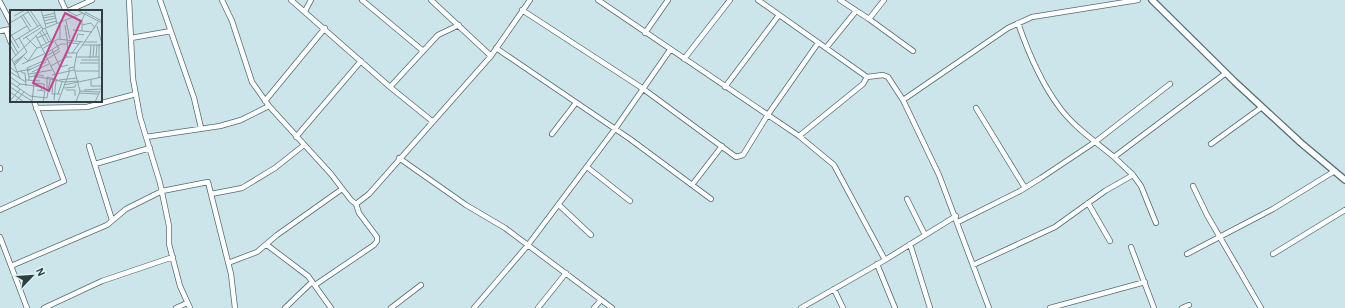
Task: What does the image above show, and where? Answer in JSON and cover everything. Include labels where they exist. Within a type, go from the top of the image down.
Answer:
[{"type":"street","points":[[61,0],[66,10]]},
{"type":"street","points":[[69,10],[92,0]]},
{"type":"street","points":[[130,0],[133,79],[146,137],[162,191],[169,226],[169,244],[180,286],[189,306],[176,308]]},
{"type":"street","points":[[160,0],[194,98],[201,128]]},
{"type":"street","points":[[222,0],[232,21],[252,82],[269,106],[331,174],[356,204],[359,213],[377,237],[377,241],[314,283],[285,308]]},
{"type":"street","points":[[291,0],[325,28],[390,87],[432,121]]},
{"type":"street","points":[[305,11],[310,0]]},
{"type":"street","points":[[362,0],[422,50]]},
{"type":"street","points":[[431,0],[491,56]]},
{"type":"street","points":[[356,204],[369,194],[399,158],[491,56],[530,0]]},
{"type":"street","points":[[598,0],[767,116],[799,136],[834,165],[885,260]]},
{"type":"street","points":[[645,33],[668,0]]},
{"type":"street","points":[[684,59],[730,0]]},
{"type":"street","points":[[758,0],[867,77],[883,75],[888,77],[903,100],[939,175],[956,216],[989,308]]},
{"type":"street","points":[[840,0],[913,51]]},
{"type":"street","points":[[869,19],[884,0]]},
{"type":"street","points":[[903,100],[1008,28],[1032,17],[1138,0]]},
{"type":"street","points":[[1152,0],[1262,107],[1333,172],[1345,180]]},
{"type":"street","points":[[0,2],[10,20]]},
{"type":"street","points":[[522,10],[642,88],[736,157],[741,157],[767,116],[818,43]]},
{"type":"street","points":[[826,48],[856,11]]},
{"type":"street","points":[[725,87],[779,15]]},
{"type":"street","points":[[1018,24],[1036,67],[1060,109],[1133,175],[1141,186],[1156,223]]},
{"type":"street","points":[[390,87],[422,50],[438,35],[459,25]]},
{"type":"street","points":[[265,101],[325,28]]},
{"type":"street","points":[[0,31],[9,29]]},
{"type":"street","points":[[131,38],[171,31]]},
{"type":"street","points":[[496,48],[575,104],[615,130],[711,199]]},
{"type":"street","points":[[474,308],[528,246],[615,130],[642,88],[670,50]]},
{"type":"street","points":[[296,137],[361,61]]},
{"type":"street","points":[[1114,158],[1226,73]]},
{"type":"street","points":[[799,136],[863,84],[867,77]]},
{"type":"street","points":[[958,222],[1025,188],[1095,142],[1170,84]]},
{"type":"street","points":[[36,108],[87,107],[136,94]]},
{"type":"street","points":[[0,210],[64,181],[34,102]]},
{"type":"street","points":[[86,102],[87,107]]},
{"type":"street","points":[[552,134],[575,104]]},
{"type":"street","points":[[146,137],[220,126],[242,120],[269,106]]},
{"type":"street","points":[[1211,144],[1262,107]]},
{"type":"street","points":[[976,108],[1025,188]]},
{"type":"street","points":[[211,194],[242,188],[275,168],[304,145]]},
{"type":"street","points":[[89,146],[112,220]]},
{"type":"street","points":[[692,186],[722,146]]},
{"type":"street","points":[[95,164],[150,148]]},
{"type":"street","points":[[399,158],[466,205],[505,228],[612,308]]},
{"type":"street","points":[[587,167],[630,201]]},
{"type":"street","points":[[1187,254],[1273,209],[1333,172]]},
{"type":"street","points":[[973,265],[1055,226],[1133,175]]},
{"type":"street","points":[[11,266],[107,225],[126,209],[162,191],[208,182],[228,263],[235,308]]},
{"type":"street","points":[[1193,186],[1207,215],[1261,308]]},
{"type":"street","points":[[228,263],[257,252],[277,235],[342,189]]},
{"type":"street","points":[[907,199],[925,235]]},
{"type":"street","points":[[1088,203],[1110,241]]},
{"type":"street","points":[[559,205],[591,235]]},
{"type":"street","points":[[1273,254],[1345,210]]},
{"type":"street","points":[[801,308],[885,260],[956,216]]},
{"type":"street","points":[[0,237],[28,308]]},
{"type":"street","points":[[910,244],[930,308]]},
{"type":"street","points":[[267,245],[314,283],[331,308]]},
{"type":"street","points":[[1131,247],[1154,308]]},
{"type":"street","points":[[44,308],[102,281],[173,257]]},
{"type":"street","points":[[877,264],[895,308]]},
{"type":"street","points":[[538,308],[566,273]]},
{"type":"street","points":[[1050,308],[1145,282]]},
{"type":"street","points":[[391,308],[421,285]]},
{"type":"street","points":[[834,289],[843,308]]},
{"type":"street","points":[[594,308],[601,300]]},
{"type":"street","points":[[55,302],[57,308]]},
{"type":"street","points":[[1182,308],[1189,305]]}]
